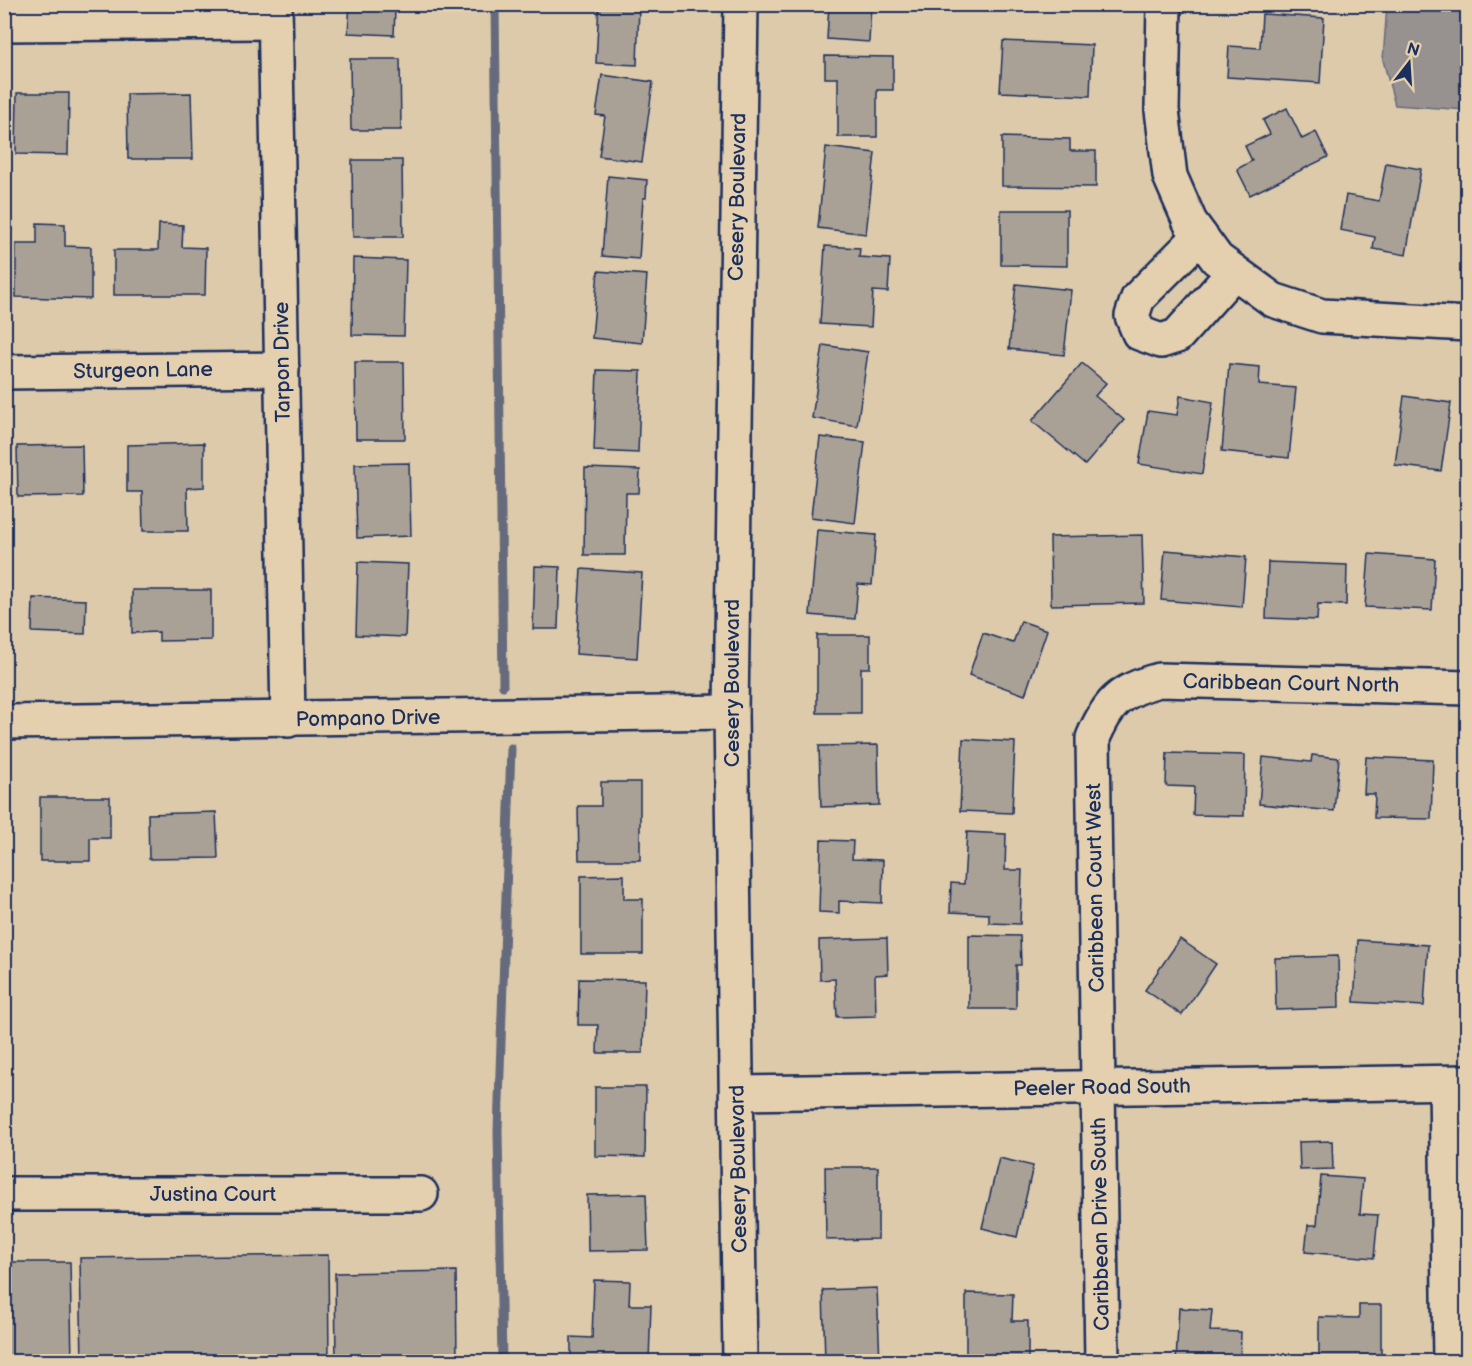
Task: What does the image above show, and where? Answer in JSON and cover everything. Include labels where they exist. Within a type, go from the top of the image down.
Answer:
[{"type":"street","name":"Cesery Boulevard","points":[[740,1362],[731,712],[741,4]]},
{"type":"street","points":[[1164,4],[1162,110],[1170,176],[1190,222],[1217,256],[1273,300],[1322,316],[1467,324]]},
{"type":"street","points":[[4,24],[275,13]]},
{"type":"street","name":"Tarpon Drive","points":[[275,13],[288,720]]},
{"type":"street","name":"Sturgeon Lane","points":[[4,372],[282,369]]},
{"type":"street","name":"Caribbean Court North","points":[[1119,697],[1137,686],[1159,680],[1467,688]]},
{"type":"street","name":"Caribbean Court West","points":[[1098,1087],[1093,738],[1103,713],[1119,697]]},
{"type":"street","name":"Pompano Drive","points":[[4,722],[288,720],[731,712]]},
{"type":"street","points":[[1450,1362],[1457,1082]]},
{"type":"street","name":"Peeler Road South","points":[[737,1093],[1457,1082]]},
{"type":"street","name":"Caribbean Drive South","points":[[1098,1087],[1102,1362]]},
{"type":"street","name":"Justina Court","points":[[4,1194],[421,1194]]},
{"type":"shaded area","points":[[1387,5],[1467,5],[1467,110],[1395,105],[1383,60]]},
{"type":"building","points":[[350,4],[417,4],[416,10],[395,9],[394,35],[348,33]]},
{"type":"building","points":[[599,4],[654,4],[654,7],[639,6],[637,65],[596,63]]},
{"type":"building","points":[[829,4],[871,4],[869,42],[827,39]]},
{"type":"building","points":[[1262,14],[1324,18],[1320,83],[1227,77],[1229,46],[1260,48]]},
{"type":"building","points":[[1003,41],[1092,45],[1090,96],[1000,92]]},
{"type":"building","points":[[825,56],[893,57],[893,90],[877,90],[877,137],[838,137],[838,78],[825,78]]},
{"type":"building","points":[[350,59],[400,59],[401,130],[351,130]]},
{"type":"building","points":[[602,75],[653,82],[642,162],[599,156],[605,116],[596,115]]},
{"type":"building","points":[[17,93],[69,93],[68,155],[16,154]]},
{"type":"building","points":[[191,93],[193,159],[128,159],[127,94]]},
{"type":"building","points":[[1287,108],[1302,139],[1316,132],[1328,157],[1250,195],[1237,169],[1252,161],[1245,146],[1270,134],[1263,120]]},
{"type":"building","points":[[1002,137],[1070,139],[1070,151],[1096,151],[1096,187],[1002,186]]},
{"type":"building","points":[[826,147],[875,153],[866,234],[818,228]]},
{"type":"building","points":[[352,160],[402,160],[403,237],[353,237]]},
{"type":"building","points":[[1386,163],[1421,169],[1406,255],[1373,249],[1375,237],[1340,230],[1346,195],[1379,201]]},
{"type":"building","points":[[608,176],[647,180],[646,198],[643,198],[639,259],[602,256]]},
{"type":"building","points":[[1001,210],[1067,210],[1067,266],[1001,265]]},
{"type":"building","points":[[37,223],[65,224],[65,246],[91,247],[91,299],[16,297],[16,244],[37,244]]},
{"type":"building","points":[[159,224],[183,225],[182,247],[206,248],[205,295],[114,295],[114,250],[158,250]]},
{"type":"building","points":[[825,246],[860,248],[859,257],[890,259],[888,292],[873,291],[871,327],[820,324]]},
{"type":"building","points":[[353,258],[406,260],[404,336],[352,335]]},
{"type":"building","points":[[598,271],[647,275],[642,343],[592,338]]},
{"type":"building","points":[[1016,284],[1071,290],[1064,355],[1009,349]]},
{"type":"building","points":[[823,345],[868,352],[857,426],[812,418]]},
{"type":"building","points":[[355,362],[404,362],[405,439],[356,439]]},
{"type":"building","points":[[1082,363],[1106,383],[1095,396],[1124,420],[1085,465],[1032,421]]},
{"type":"building","points":[[1229,364],[1260,367],[1259,385],[1296,388],[1289,458],[1222,451]]},
{"type":"building","points":[[597,370],[641,371],[638,453],[594,451]]},
{"type":"building","points":[[1180,396],[1213,402],[1202,474],[1139,464],[1148,411],[1177,415]]},
{"type":"building","points":[[1404,396],[1451,403],[1441,471],[1395,465]]},
{"type":"building","points":[[820,437],[865,442],[855,523],[811,517]]},
{"type":"building","points":[[204,443],[204,487],[187,488],[188,531],[143,531],[142,492],[127,492],[127,445]]},
{"type":"building","points":[[82,445],[83,496],[18,497],[17,446]]},
{"type":"building","points":[[409,463],[411,536],[357,538],[355,464]]},
{"type":"building","points":[[585,468],[640,470],[639,493],[626,493],[625,555],[584,555]]},
{"type":"building","points":[[817,530],[876,535],[872,585],[858,584],[855,619],[810,615]]},
{"type":"building","points":[[1142,535],[1144,603],[1051,605],[1050,537]]},
{"type":"building","points":[[1165,550],[1246,557],[1242,607],[1161,600]]},
{"type":"building","points":[[1369,554],[1435,559],[1432,610],[1365,607]]},
{"type":"building","points":[[358,562],[408,564],[405,637],[356,635]]},
{"type":"building","points":[[1268,562],[1347,565],[1346,605],[1318,604],[1317,620],[1266,618]]},
{"type":"building","points":[[535,566],[560,567],[558,629],[533,629]]},
{"type":"building","points":[[581,569],[642,573],[637,658],[576,654]]},
{"type":"building","points":[[132,590],[211,590],[211,640],[159,641],[159,632],[132,633]]},
{"type":"building","points":[[33,598],[86,600],[85,634],[32,632]]},
{"type":"building","points":[[1021,621],[1047,630],[1025,695],[969,675],[983,633],[1013,643]]},
{"type":"building","points":[[817,635],[870,635],[870,668],[861,668],[861,713],[817,713]]},
{"type":"building","points":[[963,739],[1015,742],[1012,813],[960,811]]},
{"type":"building","points":[[878,745],[879,805],[821,807],[819,746]]},
{"type":"building","points":[[1167,753],[1245,755],[1244,816],[1193,815],[1194,787],[1166,786]]},
{"type":"building","points":[[1312,755],[1339,758],[1334,811],[1259,804],[1263,757],[1311,762]]},
{"type":"building","points":[[1366,757],[1433,760],[1431,819],[1374,818],[1375,794],[1364,794]]},
{"type":"building","points":[[601,782],[640,782],[640,860],[579,860],[578,806],[601,806]]},
{"type":"building","points":[[40,797],[110,797],[110,838],[90,838],[90,861],[40,861]]},
{"type":"building","points":[[216,812],[218,858],[149,859],[148,814]]},
{"type":"building","points":[[967,832],[1006,834],[1005,870],[1022,870],[1020,924],[989,923],[989,914],[950,912],[951,883],[964,884]]},
{"type":"building","points":[[821,840],[853,841],[852,859],[883,860],[882,903],[839,901],[839,913],[819,912]]},
{"type":"building","points":[[624,875],[624,899],[643,899],[643,954],[581,954],[581,876]]},
{"type":"building","points":[[969,935],[1020,936],[1021,965],[1016,965],[1016,1009],[969,1009]]},
{"type":"building","points":[[887,938],[888,974],[875,975],[876,1016],[837,1017],[835,979],[820,980],[819,940]]},
{"type":"building","points":[[1180,939],[1216,964],[1182,1015],[1145,990]]},
{"type":"building","points":[[1358,940],[1428,945],[1424,1006],[1354,1002]]},
{"type":"building","points":[[1338,956],[1339,1008],[1276,1010],[1275,958]]},
{"type":"building","points":[[579,979],[645,980],[643,1053],[597,1053],[598,1025],[578,1025]]},
{"type":"building","points":[[595,1087],[646,1087],[645,1157],[595,1156]]},
{"type":"building","points":[[1332,1141],[1333,1169],[1300,1170],[1299,1142]]},
{"type":"building","points":[[999,1158],[1033,1166],[1017,1237],[982,1228]]},
{"type":"building","points":[[825,1167],[878,1167],[878,1239],[826,1240]]},
{"type":"building","points":[[1321,1176],[1363,1179],[1360,1214],[1378,1215],[1374,1258],[1305,1252],[1308,1225],[1317,1225]]},
{"type":"building","points":[[646,1194],[648,1250],[588,1251],[587,1195]]},
{"type":"building","points":[[328,1255],[329,1362],[82,1362],[80,1258]]},
{"type":"building","points":[[4,1262],[70,1262],[72,1362],[4,1362]]},
{"type":"building","points":[[456,1271],[457,1361],[336,1362],[335,1273]]},
{"type":"building","points":[[594,1280],[630,1281],[629,1305],[651,1305],[649,1361],[571,1358],[571,1337],[592,1338]]},
{"type":"building","points":[[877,1288],[880,1362],[825,1362],[823,1290]]},
{"type":"building","points":[[966,1293],[1013,1294],[1012,1321],[1028,1321],[1028,1362],[966,1362]]},
{"type":"building","points":[[1359,1305],[1381,1305],[1381,1362],[1319,1362],[1319,1317],[1359,1318]]},
{"type":"building","points":[[1179,1308],[1212,1310],[1210,1331],[1241,1332],[1240,1362],[1176,1362]]},
{"type":"waterway","points":[[495,4],[503,686]]},
{"type":"waterway","points":[[502,1362],[498,1131],[511,748]]}]
